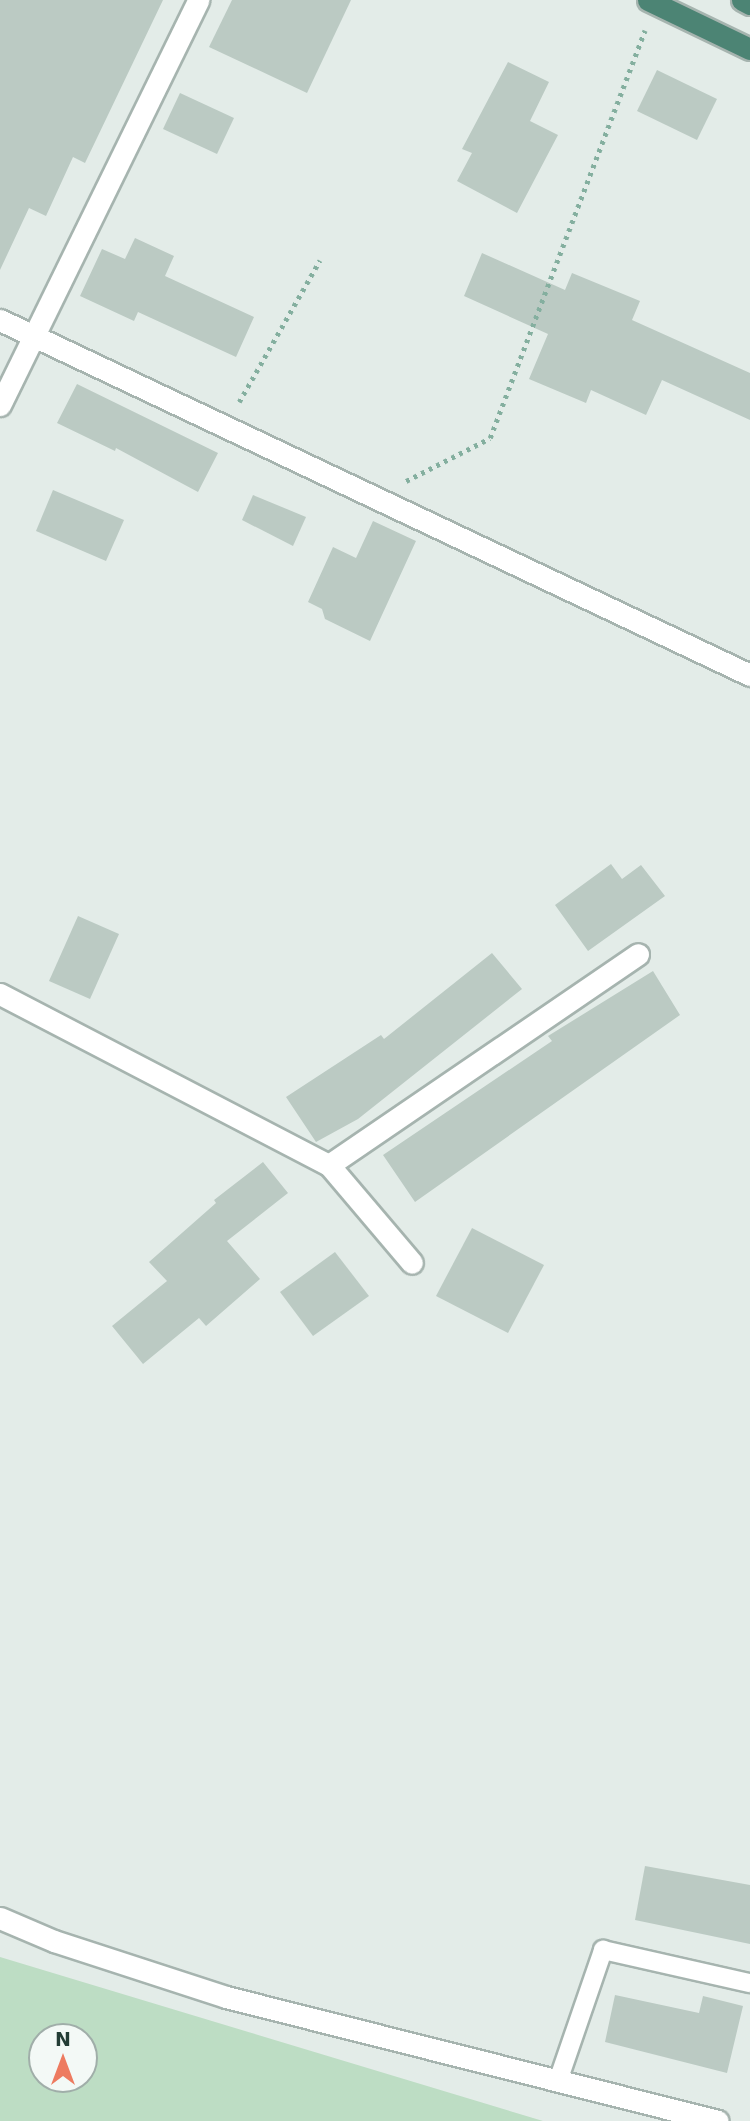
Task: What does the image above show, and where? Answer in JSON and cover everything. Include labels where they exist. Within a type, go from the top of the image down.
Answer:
[{"type":"highway","points":[[742,0],[750,4]]},
{"type":"highway","points":[[652,2],[750,49]]},
{"type":"street","points":[[0,405],[198,0]]},
{"type":"street","points":[[0,320],[750,675]]},
{"type":"street","points":[[329,1165],[638,954]]},
{"type":"street","points":[[0,994],[329,1165],[412,1263]]},
{"type":"street","points":[[0,1918],[54,1941],[226,1997],[718,2121]]},
{"type":"lane","points":[[558,2081],[603,1950],[750,1983]]},
{"type":"path","points":[[374,498],[490,439],[652,2]]},
{"type":"path","points":[[224,427],[320,260]]},
{"type":"green space","points":[[0,1957],[543,2121],[0,2121]]},
{"type":"building","points":[[0,0],[163,0],[85,163],[73,157],[46,216],[29,208],[0,270]]},
{"type":"building","points":[[232,0],[351,0],[307,93],[209,47]]},
{"type":"building","points":[[508,62],[549,82],[530,121],[558,135],[517,213],[457,181],[472,153],[462,149]]},
{"type":"building","points":[[657,70],[717,99],[697,140],[637,111]]},
{"type":"building","points":[[180,93],[234,118],[217,154],[163,129]]},
{"type":"building","points":[[135,238],[174,256],[165,276],[254,317],[236,357],[138,312],[134,321],[80,296],[102,249],[125,259]]},
{"type":"building","points":[[482,253],[565,290],[572,273],[640,301],[632,320],[750,373],[750,420],[662,380],[646,415],[591,390],[586,403],[529,379],[548,334],[464,296]]},
{"type":"building","points":[[77,384],[218,453],[198,492],[116,448],[115,451],[57,423]]},
{"type":"building","points":[[53,490],[124,520],[106,561],[36,531]]},
{"type":"building","points":[[253,495],[306,517],[293,546],[242,520]]},
{"type":"building","points":[[373,521],[416,541],[370,641],[325,619],[322,609],[308,602],[333,547],[356,558]]},
{"type":"building","points":[[611,864],[622,879],[641,865],[665,896],[588,951],[555,905]]},
{"type":"building","points":[[78,916],[119,934],[90,999],[49,981]]},
{"type":"building","points":[[492,953],[522,989],[358,1119],[316,1142],[286,1097],[381,1035],[384,1039]]},
{"type":"building","points":[[653,971],[680,1015],[415,1202],[383,1155],[552,1041],[548,1036]]},
{"type":"building","points":[[263,1162],[288,1193],[227,1241],[260,1279],[206,1326],[199,1318],[143,1364],[112,1326],[167,1281],[149,1262],[216,1203],[214,1200]]},
{"type":"building","points":[[472,1228],[544,1265],[508,1333],[436,1296]]},
{"type":"building","points":[[335,1252],[369,1296],[313,1336],[280,1292]]},
{"type":"building","points":[[645,1866],[750,1885],[750,1944],[635,1920]]},
{"type":"building","points":[[615,1995],[699,2013],[703,1996],[743,2006],[727,2073],[605,2042]]}]
